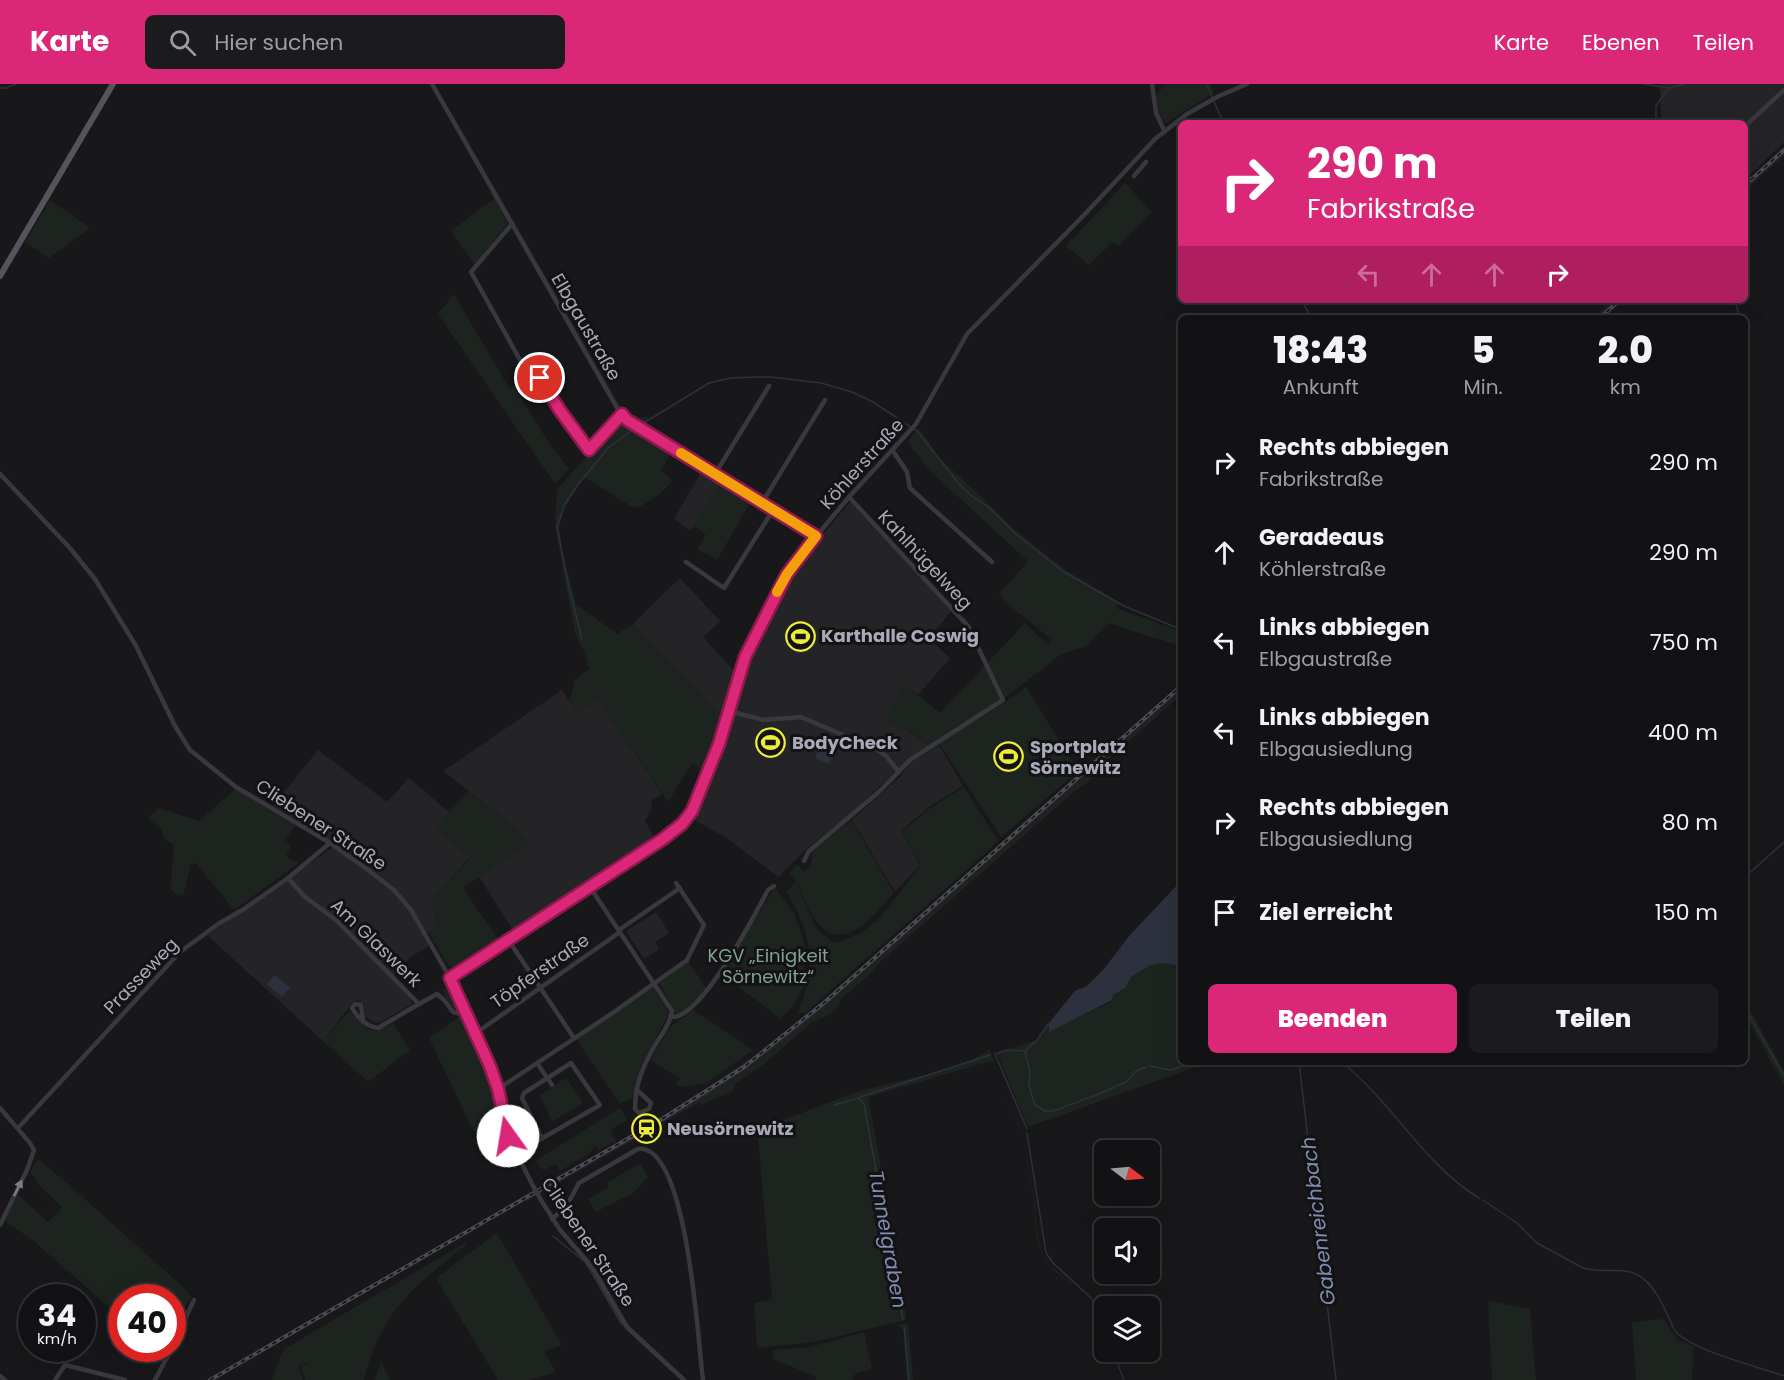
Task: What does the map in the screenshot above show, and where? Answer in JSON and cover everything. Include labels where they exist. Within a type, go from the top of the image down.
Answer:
[{"type":"main road","points":[[0,276],[113,84]]},
{"type":"street","name":"Elbgaustraße","points":[[432,84],[622,414],[816,536]]},
{"type":"street","points":[[1152,84],[1156,113],[1164,130]]},
{"type":"street","name":"Köhlerstraße","points":[[1180,120],[1209,101],[1247,84]]},
{"type":"street","points":[[1748,123],[1784,90]]},
{"type":"street","name":"Köhlerstraße","points":[[450,978],[671,834],[686,821],[716,753],[745,657],[787,574],[849,496],[911,431],[967,334],[1164,130],[1178,121]]},
{"type":"street","points":[[1133,162],[1140,170]]},
{"type":"street","points":[[1134,176],[1146,162]]},
{"type":"street","points":[[512,225],[471,273],[529,376],[537,372]]},
{"type":"street","points":[[524,367],[531,363],[559,409],[589,450],[622,414]]},
{"type":"street","points":[[715,474],[769,386]]},
{"type":"street","points":[[762,503],[825,400]]},
{"type":"street","points":[[893,451],[907,472],[910,488],[992,562]]},
{"type":"street","name":"Cliebener Straße","points":[[0,474],[69,546],[95,579],[136,646],[175,726],[190,750],[236,787],[330,843],[384,882],[415,915],[467,1012],[498,1089],[508,1136],[541,1200],[552,1219],[592,1267],[627,1327],[684,1380]]},
{"type":"street","name":"Kahlhügelweg","points":[[849,496],[968,626],[1003,700],[918,755],[899,772]]},
{"type":"street","points":[[686,562],[724,588],[773,510]]},
{"type":"street","points":[[729,711],[764,720],[792,716],[807,718],[876,749],[886,756],[899,772],[866,804],[808,851],[804,861]]},
{"type":"street","name":"Prasseweg","points":[[18,1128],[180,952],[288,878],[330,843]]},
{"type":"street","name":"Am Glaswerk","points":[[288,878],[304,897],[336,920],[419,1004]]},
{"type":"street","points":[[498,1089],[687,960],[704,925],[676,883]]},
{"type":"street","points":[[671,1017],[676,1018],[683,1015],[710,988],[768,890],[774,886]]},
{"type":"street","points":[[590,887],[670,1006],[671,1017],[640,1072],[637,1090],[635,1109],[642,1113],[649,1109],[651,1103],[637,1090]]},
{"type":"street","name":"Töpferstraße","points":[[476,1033],[680,888]]},
{"type":"street","points":[[509,941],[574,1038]]},
{"type":"street","name":"Am Glaswerk","points":[[363,1020],[372,1027],[381,1027],[437,994],[444,999],[453,1012],[457,1014],[467,1012]]},
{"type":"street","points":[[537,1063],[552,1085]]},
{"type":"street","points":[[527,1147],[542,1139],[572,1122],[600,1105],[571,1063],[524,1093],[522,1098],[542,1139]]},
{"type":"street","points":[[0,1108],[33,1150],[27,1170],[0,1226]]},
{"type":"street","points":[[568,1114],[572,1122]]},
{"type":"street","points":[[552,1219],[566,1207],[579,1183],[638,1149],[645,1148],[650,1151],[669,1179],[683,1226],[692,1273],[703,1380]]},
{"type":"street","points":[[186,1317],[194,1300]]},
{"type":"street","points":[[155,1380],[165,1362]]},
{"type":"street","points":[[55,1380],[65,1365],[125,1380]]},
{"type":"street","points":[[0,1376],[5,1380]]},
{"type":"shaded area","points":[[1660,84],[1784,84],[1784,142],[1748,177],[1748,120],[1661,120]]},
{"type":"shaded area","points":[[1784,147],[1784,155],[1748,188],[1748,181]]},
{"type":"shaded area","points":[[1610,303],[1619,303],[1605,315],[1596,315]]},
{"type":"shaded area","points":[[702,471],[721,483],[691,531],[674,519]]},
{"type":"shaded area","points":[[850,502],[952,611],[928,638],[950,658],[918,695],[904,685],[906,729],[930,746],[900,768],[849,815],[812,844],[778,877],[728,839],[693,819],[731,722],[747,661],[765,624],[800,562]]},
{"type":"shaded area","points":[[680,578],[720,621],[703,637],[736,673],[725,719],[633,624]]},
{"type":"shaded area","points":[[1178,686],[1178,694],[831,1002],[777,1047],[701,1101],[527,1201],[524,1196],[696,1098],[729,1076],[728,1074],[774,1042]]},
{"type":"shaded area","points":[[562,690],[577,712],[598,699],[662,794],[651,801],[652,808],[645,821],[655,839],[515,933],[479,877],[528,844],[517,829],[443,771]]},
{"type":"shaded area","points":[[939,745],[963,786],[929,807],[901,831],[920,865],[895,892],[852,820],[901,776],[910,763]]},
{"type":"shaded area","points":[[318,750],[387,802],[409,778],[449,812],[437,830],[470,857],[432,900],[437,927],[423,935],[429,946],[412,956],[394,974],[399,987],[410,997],[412,1004],[376,1023],[365,1017],[364,1004],[357,1000],[353,1002],[323,1041],[207,935],[336,845],[273,806]]},
{"type":"shaded area","points":[[656,912],[669,933],[655,942],[659,949],[644,959],[626,931]]},
{"type":"green space","points":[[1166,84],[1211,84],[1214,93],[1166,123],[1158,114],[1156,95]]},
{"type":"green space","points":[[452,113],[621,408],[632,417],[647,416],[649,419],[639,424],[628,419],[617,405]]},
{"type":"green space","points":[[1125,183],[1152,212],[1118,246],[1113,242],[1089,265],[1066,246]]},
{"type":"green space","points":[[495,198],[508,223],[475,265],[451,231]]},
{"type":"green space","points":[[50,200],[90,228],[49,258],[25,242]]},
{"type":"green space","points":[[454,294],[509,388],[514,386],[550,445],[569,469],[555,484],[438,314]]},
{"type":"green space","points":[[620,418],[672,451],[661,471],[672,480],[670,484],[655,497],[634,508],[584,477],[564,509],[559,527],[563,556],[576,604],[617,634],[633,624],[725,719],[712,759],[705,772],[692,763],[668,802],[598,699],[577,712],[570,702],[575,680],[589,669],[584,651],[575,633],[564,576],[555,524],[557,490]]},
{"type":"green space","points":[[919,428],[940,458],[1019,533],[1064,569],[1119,602],[1116,608],[1178,630],[1178,645],[1108,623],[1086,646],[1060,655],[1006,697],[930,746],[907,729],[903,732],[887,720],[903,684],[940,713],[1025,623],[1048,645],[1052,641],[999,594],[1028,561],[931,472],[907,442]]},
{"type":"green space","points":[[721,483],[751,501],[717,560],[697,549],[706,535],[694,526]]},
{"type":"green space","name":"Sportplatz Sörnewitz","points":[[1026,687],[1078,771],[1001,837],[939,743]]},
{"type":"green space","points":[[1178,694],[1178,698],[1095,771],[1088,783],[1077,789],[880,962],[870,974],[840,1000],[838,1007],[827,1016],[811,1023],[764,1064],[736,1083],[733,1091],[700,1107],[701,1101],[777,1047],[831,1002]]},
{"type":"green space","points":[[443,771],[517,829],[528,844],[463,888],[501,943],[453,969],[428,932],[437,927],[432,900],[470,858],[436,830],[449,812],[469,792]]},
{"type":"green space","points":[[964,787],[998,841],[805,1013],[798,1013],[808,979],[809,951],[802,924],[787,892],[796,882],[816,928],[834,943],[859,934],[878,920],[921,865],[902,832],[929,809]]},
{"type":"green space","points":[[235,789],[296,825],[284,841],[291,846],[286,856],[299,863],[234,910],[196,863],[191,864],[183,896],[171,890],[173,844],[164,839],[162,830],[148,818],[158,808],[199,821]]},
{"type":"green space","points":[[851,820],[894,893],[869,920],[848,933],[837,935],[826,931],[816,921],[798,885],[789,873],[797,865],[804,871],[811,865],[812,851]]},
{"type":"green space","name":"KGV „Einigkeit Sörnewitz“","points":[[775,887],[795,914],[805,946],[803,988],[793,1007],[780,1018],[721,974]]},
{"type":"green space","points":[[688,961],[707,989],[681,1014],[676,1014],[659,983]]},
{"type":"green space","points":[[1164,963],[1178,966],[1178,1065],[1202,1065],[1028,1127],[997,1053],[1037,1040],[1048,1024],[1049,1031],[1112,1001],[1113,995],[1125,988],[1132,976],[1151,965]]},
{"type":"green space","name":"KGV „Einigkeit Sörnewitz“","points":[[653,987],[669,1014],[641,1065],[634,1097],[620,1104],[576,1039]]},
{"type":"green space","points":[[450,989],[463,1011],[452,1010],[442,990]]},
{"type":"green space","points":[[1748,1005],[1784,1071],[1784,1085],[1748,1020]]},
{"type":"green space","name":"KGV „Einigkeit Sörnewitz“","points":[[693,1010],[753,1050],[705,1084],[680,1087],[676,1083],[680,1079],[650,1060],[671,1026]]},
{"type":"green space","points":[[349,1011],[370,1030],[376,1031],[393,1023],[410,1050],[368,1082],[323,1041]]},
{"type":"green space","points":[[460,1016],[466,1016],[494,1092],[496,1122],[474,1132],[429,1038]]},
{"type":"green space","points":[[989,1049],[1003,1084],[994,1063],[988,1062],[868,1097],[900,1270],[906,1320],[815,1342],[757,1348],[754,1303],[772,1299],[757,1126],[783,1120],[858,1092],[944,1070],[977,1057]]},
{"type":"green space","points":[[566,1078],[583,1103],[552,1122],[540,1095]]},
{"type":"green space","points":[[620,1108],[627,1120],[610,1130],[616,1141],[599,1150],[595,1145],[590,1153],[560,1171],[556,1164],[544,1170],[539,1167],[536,1160]]},
{"type":"green space","points":[[1023,1136],[1035,1202],[1037,1232],[1043,1255],[1049,1264],[1078,1289],[1057,1273],[1045,1260],[1041,1251],[1036,1233],[1034,1202]]},
{"type":"green space","points":[[38,1159],[180,1284],[108,1284],[108,1307],[96,1296],[96,1284],[83,1284],[35,1242],[5,1221],[17,1194],[48,1222],[62,1207],[40,1186],[30,1172]]},
{"type":"green space","points":[[640,1163],[648,1177],[633,1193],[596,1212],[588,1199],[609,1187],[607,1183]]},
{"type":"green space","points":[[497,1233],[562,1345],[544,1351],[556,1372],[529,1380],[498,1380],[436,1278]]},
{"type":"green space","points":[[465,1243],[466,1245],[415,1288],[390,1318],[371,1356],[364,1380],[305,1380],[301,1367],[310,1362],[299,1366],[303,1380],[272,1380],[281,1354],[287,1347]]},
{"type":"green space","points":[[186,1291],[191,1297],[186,1305]]},
{"type":"green space","points":[[1488,1301],[1530,1309],[1536,1380],[1492,1380]]},
{"type":"green space","points":[[1663,1319],[1678,1340],[1694,1346],[1692,1380],[1636,1380],[1632,1322]]},
{"type":"green space","points":[[908,1323],[913,1380],[907,1380],[903,1329],[897,1325]]},
{"type":"green space","points":[[864,1332],[872,1369],[855,1374],[852,1380],[816,1380],[815,1376],[773,1359],[773,1350],[810,1347]]},
{"type":"green space","points":[[381,1360],[382,1363],[390,1380],[375,1380]]},
{"type":"water","points":[[825,735],[839,740],[829,764],[815,758]]},
{"type":"water","points":[[1178,884],[1178,966],[1164,963],[1151,965],[1132,976],[1125,988],[1113,995],[1112,1000],[1049,1032],[1048,1024],[1075,991],[1087,986],[1103,970],[1130,935]]},
{"type":"water","points":[[275,975],[290,988],[282,997],[267,984]]},
{"type":"waterway","points":[[0,88],[16,84]]},
{"type":"waterway","points":[[1207,84],[1212,97]]},
{"type":"waterway","points":[[1644,84],[1669,88],[1684,84]]},
{"type":"waterway","name":"Gabenreichbach","points":[[1656,120],[1656,106],[1668,89]]},
{"type":"waterway","points":[[1214,102],[1223,120]]},
{"type":"waterway","points":[[1303,303],[1310,315]]},
{"type":"waterway","name":"Gabenreichbach","points":[[1736,303],[1737,315]]},
{"type":"waterway","points":[[582,639],[557,527],[565,504],[608,448],[634,429],[709,383],[731,378],[755,377],[821,383],[852,392],[873,402],[917,431],[959,484],[988,507],[1017,535],[1064,572],[1124,606],[1178,628]]},
{"type":"waterway","points":[[1748,874],[1784,842]]},
{"type":"waterway","points":[[1748,1013],[1784,1076]]},
{"type":"waterway","points":[[1027,1129],[995,1054],[1006,1050],[1025,1051],[1037,1040],[1048,1024]]},
{"type":"waterway","points":[[1025,1051],[1032,1096],[1035,1105],[1045,1111],[1053,1111],[1099,1094],[1126,1082],[1136,1071],[1146,1067]]},
{"type":"waterway","points":[[860,1097],[990,1055]]},
{"type":"waterway","points":[[1149,1066],[1171,1070],[1185,1065]]},
{"type":"waterway","name":"Gabenreichbach","points":[[1299,1065],[1336,1380]]},
{"type":"waterway","points":[[1345,1065],[1376,1094],[1441,1168],[1479,1198]]},
{"type":"waterway","name":"Tunnelgraben","points":[[834,1105],[859,1098],[864,1104],[903,1319]]},
{"type":"waterway","points":[[1027,1133],[1046,1253],[1053,1263],[1091,1298],[1094,1304]]},
{"type":"waterway","points":[[1483,1200],[1517,1223],[1537,1243],[1583,1268],[1625,1271],[1638,1275],[1657,1295],[1675,1331],[1685,1339],[1727,1358],[1784,1376]]},
{"type":"waterway","points":[[553,1236],[586,1263],[622,1325]]},
{"type":"waterway","name":"Tunnelgraben","points":[[904,1326],[909,1380]]},
{"type":"waterway","points":[[1117,1362],[1124,1380]]},
{"type":"railway","points":[[1748,182],[1784,150]]},
{"type":"railway","points":[[1603,315],[1617,303]]},
{"type":"railway","points":[[210,1380],[662,1119],[744,1067],[825,1002],[1178,689]]},
{"type":"slow traffic","points":[[681,453],[816,536],[802,552],[777,592]]},
{"type":"place","name":"Karthalle Coswig","points":[[800,636]]},
{"type":"place","name":"BodyCheck","points":[[771,743]]},
{"type":"place","name":"Sportplatz Sörnewitz","points":[[1009,757]]},
{"type":"place","name":"Neusörnewitz","points":[[646,1129]]},
{"type":"route","points":[[508,1136],[498,1089],[490,1066],[450,978],[663,839],[686,821],[716,753],[745,657],[787,574],[816,536],[627,420],[622,414],[589,450],[573,430],[540,378]]}]
